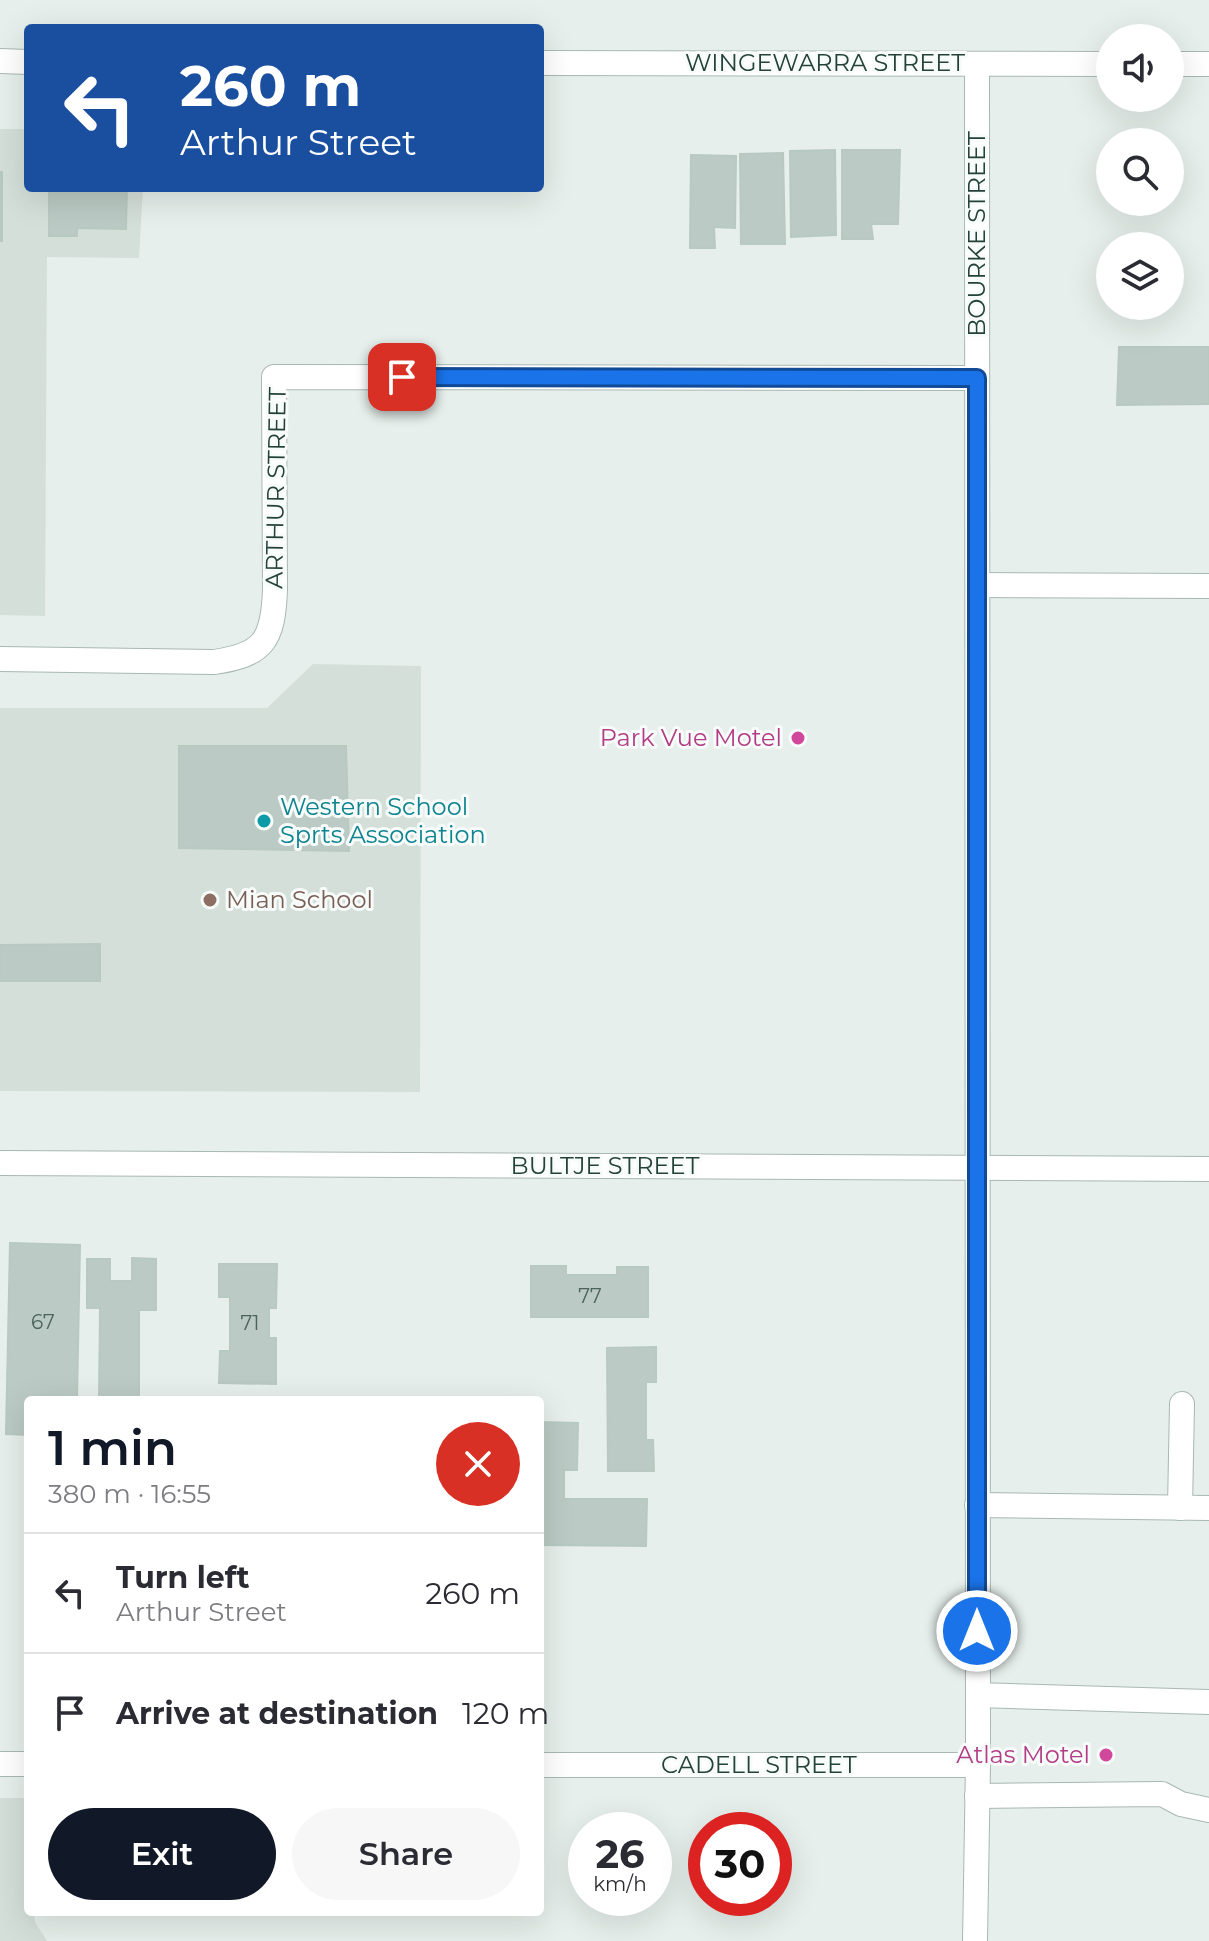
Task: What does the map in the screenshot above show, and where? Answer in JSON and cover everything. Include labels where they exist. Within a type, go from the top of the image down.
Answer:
[{"type":"street","points":[[0,61],[24,62]]},
{"type":"street","name":"WINGEWARRA STREET","points":[[544,63],[1096,64]]},
{"type":"street","name":"BOURKE STREET","points":[[975,1941],[978,1765],[977,64]]},
{"type":"street","points":[[1184,64],[1209,64]]},
{"type":"street","name":"ARTHUR STREET","points":[[0,659],[214,662],[240,658],[261,645],[274,619],[275,605],[274,377],[977,378]]},
{"type":"street","points":[[978,585],[1209,586]]},
{"type":"street","name":"BULTJE STREET","points":[[0,1163],[1209,1169]]},
{"type":"street","points":[[1180,1508],[1182,1404]]},
{"type":"street","points":[[977,1505],[1209,1508]]},
{"type":"street","points":[[978,1695],[1209,1702]]},
{"type":"street","points":[[0,1764],[24,1764]]},
{"type":"street","name":"CADELL STREET","points":[[544,1765],[978,1765]]},
{"type":"street","points":[[977,1796],[1162,1794],[1181,1804],[1209,1810]]},
{"type":"street","points":[[975,1941],[996,1941]]},
{"type":"shaded area","points":[[0,129],[24,129],[24,192],[143,192],[139,258],[47,257],[45,616],[0,615]]},
{"type":"shaded area","name":"Mian School","points":[[313,664],[421,666],[420,1092],[0,1091],[0,708],[267,708]]},
{"type":"shaded area","points":[[0,1798],[24,1798],[24,1916],[34,1916],[47,1941],[0,1941]]},
{"type":"building","points":[[835,150],[836,235],[791,237],[790,151]]},
{"type":"building","points":[[842,150],[900,150],[898,224],[871,224],[873,239],[842,239]]},
{"type":"building","points":[[783,153],[785,244],[741,244],[740,154]]},
{"type":"building","points":[[691,155],[736,156],[735,228],[714,227],[715,248],[690,248]]},
{"type":"building","points":[[2,172],[2,241],[0,241]]},
{"type":"building","points":[[49,192],[127,192],[126,229],[77,228],[77,236],[49,236]]},
{"type":"building","points":[[1119,347],[1209,347],[1209,404],[1117,405]]},
{"type":"building","name":"Western School Sprts Association","points":[[179,746],[346,746],[349,851],[179,848]]},
{"type":"building","points":[[100,944],[100,981],[0,981],[0,945]]},
{"type":"building","points":[[10,1243],[80,1245],[77,1396],[24,1396],[24,1435],[6,1434]]},
{"type":"building","points":[[132,1258],[156,1259],[156,1310],[139,1310],[139,1396],[99,1396],[100,1308],[87,1308],[87,1259],[110,1259],[110,1281],[132,1281]]},
{"type":"building","points":[[219,1264],[277,1264],[276,1308],[269,1308],[269,1338],[276,1338],[276,1384],[219,1383],[220,1351],[230,1351],[230,1297],[219,1297]]},
{"type":"building","points":[[531,1266],[566,1266],[566,1275],[617,1275],[617,1267],[648,1267],[648,1317],[531,1317]]},
{"type":"building","points":[[656,1347],[656,1382],[646,1382],[646,1440],[653,1440],[654,1471],[608,1471],[607,1348]]},
{"type":"building","points":[[544,1422],[578,1423],[577,1470],[564,1470],[564,1499],[647,1499],[646,1546],[544,1545]]},
{"type":"place","name":"Park Vue Motel","points":[[798,738]]},
{"type":"place","name":"Western School Sprts Association","points":[[264,821]]},
{"type":"place","name":"Mian School","points":[[210,900]]},
{"type":"place","name":"Atlas Motel","points":[[1106,1755]]},
{"type":"route","points":[[402,377],[977,378],[977,1631]]}]
